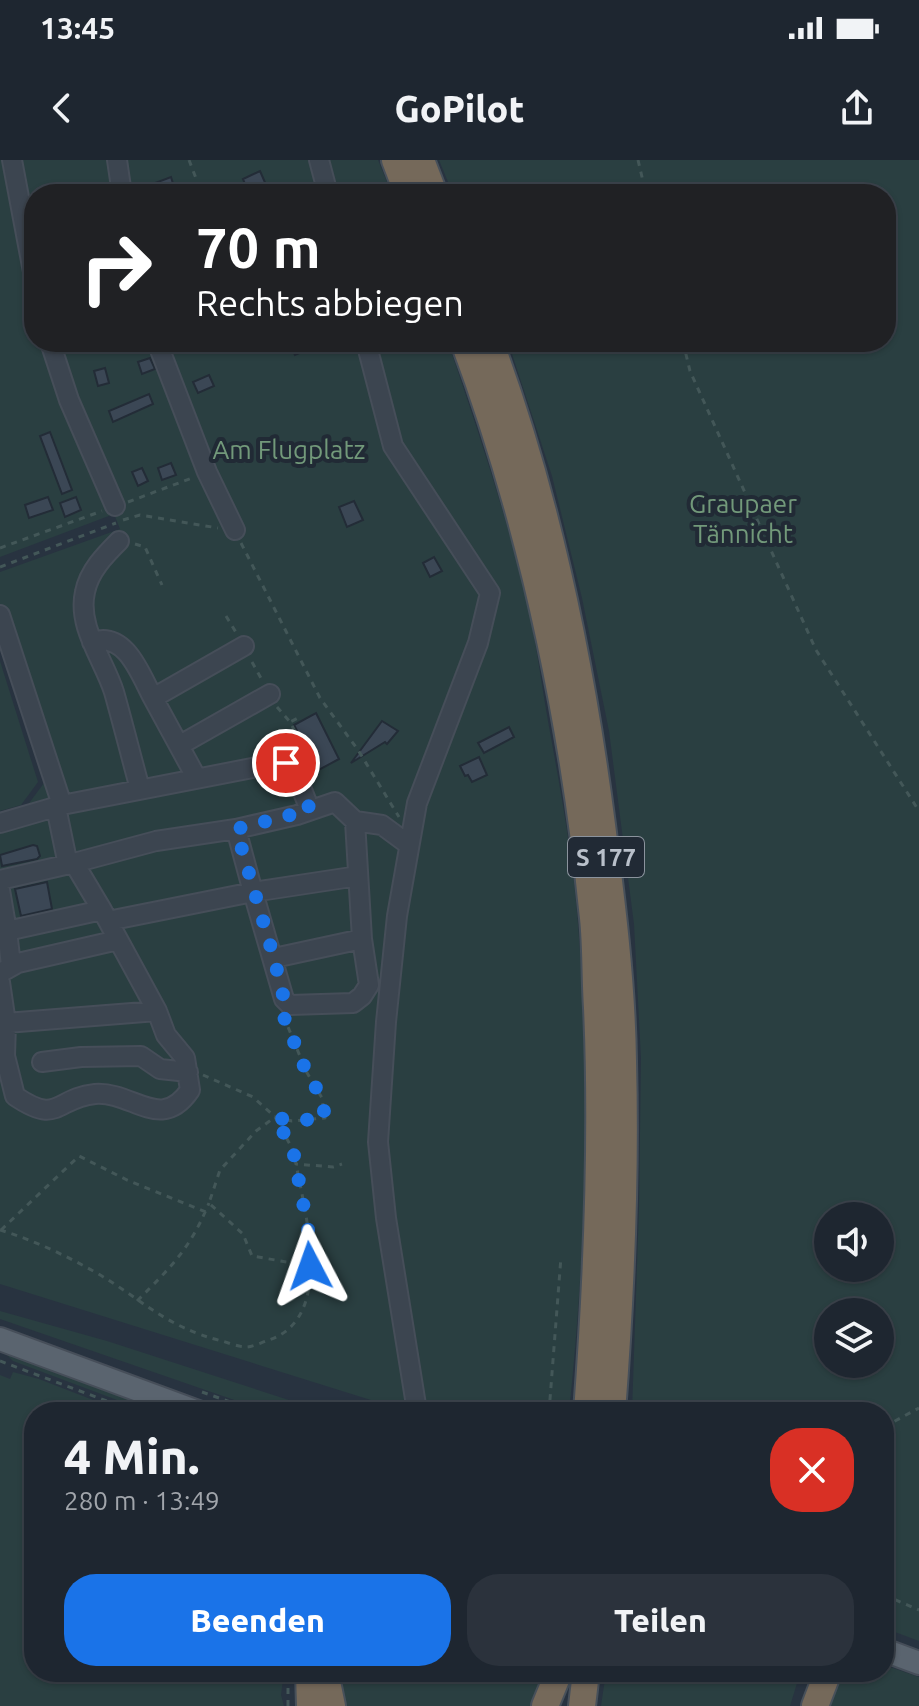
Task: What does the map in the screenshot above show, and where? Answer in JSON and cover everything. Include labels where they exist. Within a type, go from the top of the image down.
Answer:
[{"type":"highway","points":[[395,160],[404,184]]},
{"type":"highway","points":[[421,160],[430,184]]},
{"type":"highway","name":"S 177","points":[[467,352],[511,481],[551,642],[563,697],[593,919],[599,1061],[599,1184],[588,1402]]},
{"type":"highway","name":"S 177","points":[[493,352],[535,480],[567,605],[589,727],[615,924],[623,1058],[623,1206],[613,1402]]},
{"type":"highway","points":[[309,1682],[310,1706]]},
{"type":"highway","points":[[327,1682],[332,1706]]},
{"type":"highway","points":[[545,1706],[556,1682]]},
{"type":"highway","points":[[560,1706],[561,1682]]},
{"type":"highway","points":[[582,1706],[585,1682]]},
{"type":"highway","points":[[799,1706],[809,1682]]},
{"type":"highway","points":[[813,1682],[815,1706]]},
{"type":"main road","points":[[0,1339],[171,1402]]},
{"type":"main road","points":[[894,1654],[919,1663]]},
{"type":"lane","points":[[12,160],[24,224]]},
{"type":"lane","points":[[117,160],[121,184]]},
{"type":"lane","points":[[319,160],[325,184]]},
{"type":"lane","points":[[53,352],[69,400],[115,506]]},
{"type":"lane","points":[[161,352],[207,472],[235,530]]},
{"type":"lane","points":[[369,352],[393,446],[490,593],[478,643],[417,803],[397,916],[378,1142],[386,1218],[416,1402]]},
{"type":"lane","points":[[119,541],[93,572],[85,590],[83,609],[92,642],[114,693],[140,789]]},
{"type":"lane","points":[[0,615],[59,806],[71,864],[105,916],[157,1011],[166,1035],[185,1058],[190,1090],[181,1103],[153,1110],[125,1098],[97,1094],[57,1109],[41,1111],[8,1101],[0,982]]},
{"type":"lane","points":[[92,642],[112,641],[130,655],[196,777]]},
{"type":"lane","points":[[153,698],[244,646]]},
{"type":"lane","points":[[180,745],[270,694]]},
{"type":"lane","points":[[0,823],[59,806],[283,762],[293,767],[310,810]]},
{"type":"lane","points":[[0,880],[156,841],[236,829],[335,802],[355,821],[382,825],[409,837]]},
{"type":"lane","points":[[236,829],[284,999],[290,1005],[353,1003],[369,985],[362,939],[355,821]]},
{"type":"lane","points":[[7,931],[358,876]]},
{"type":"lane","points":[[0,890],[7,931],[5,970],[118,940]]},
{"type":"lane","points":[[274,958],[362,939]]},
{"type":"lane","points":[[3,1025],[157,1011]]},
{"type":"lane","points":[[42,1062],[81,1057],[141,1056],[160,1069],[188,1072]]},
{"type":"path","points":[[189,160],[197,181]]},
{"type":"path","points":[[638,160],[644,184]]},
{"type":"path","points":[[685,352],[690,371],[816,650],[919,811]]},
{"type":"path","points":[[235,530],[320,698],[358,750],[409,837]]},
{"type":"path","points":[[119,541],[145,547],[162,585]]},
{"type":"path","points":[[226,616],[300,741],[289,747],[286,763]]},
{"type":"path","points":[[290,722],[298,718]]},
{"type":"path","points":[[137,1301],[182,1255],[206,1212],[220,1170],[256,1131],[275,1117],[292,1121],[325,1118],[322,1098],[306,1071],[283,1015],[284,999]]},
{"type":"path","points":[[188,1072],[230,1085],[253,1097],[275,1117],[293,1150],[311,1245],[309,1295],[298,1319],[281,1336],[247,1347],[195,1335],[157,1315],[96,1272],[38,1243],[0,1230],[79,1156],[127,1180],[206,1212]]},
{"type":"path","points":[[296,1164],[333,1167],[342,1164]]},
{"type":"path","points":[[209,1203],[243,1234],[252,1256],[310,1266]]},
{"type":"path","points":[[550,1402],[561,1257]]},
{"type":"path","points":[[0,1361],[109,1402]]},
{"type":"path","points":[[894,1422],[919,1408]]},
{"type":"path","points":[[894,1599],[919,1610]]},
{"type":"green space","name":"Am Flugplatz","points":[[0,160],[315,160],[321,184],[24,184],[24,352],[451,352],[500,503],[527,602],[573,873],[582,984],[585,1168],[570,1402],[377,1402],[0,1284],[0,817],[24,810],[44,783],[0,640],[0,572],[120,529],[114,514],[0,557]]},
{"type":"green space","points":[[323,160],[378,160],[388,184],[329,184]]},
{"type":"green space","name":"Graupaer Tännicht","points":[[439,160],[919,160],[919,1641],[894,1632],[894,1402],[632,1402],[641,1058],[634,924],[609,731],[582,598],[552,476],[511,352],[896,352],[896,184],[449,184]]},
{"type":"green space","points":[[0,661],[38,782],[21,805],[0,811]]},
{"type":"green space","points":[[0,1311],[107,1341],[295,1402],[240,1402],[0,1319]]},
{"type":"green space","points":[[2,1350],[151,1402],[122,1402],[13,1361]]},
{"type":"green space","points":[[13,1372],[98,1402],[24,1402],[24,1682],[283,1682],[284,1706],[0,1706],[0,1375],[10,1379]]},
{"type":"green space","points":[[894,1668],[919,1677],[919,1706],[821,1706],[833,1682],[894,1682]]},
{"type":"green space","points":[[335,1682],[540,1682],[533,1706],[345,1706]]},
{"type":"green space","points":[[605,1682],[797,1682],[790,1706],[601,1706]]},
{"type":"building","points":[[260,171],[266,184],[245,184],[243,179]]},
{"type":"building","points":[[171,177],[173,184],[152,184]]},
{"type":"building","points":[[150,358],[155,369],[142,374],[138,362]]},
{"type":"building","points":[[105,368],[109,383],[98,386],[94,371]]},
{"type":"building","points":[[209,375],[214,386],[198,393],[193,382]]},
{"type":"building","points":[[149,394],[153,404],[113,422],[109,411]]},
{"type":"building","points":[[50,432],[72,490],[62,494],[40,436]]},
{"type":"building","points":[[171,463],[176,475],[162,480],[158,468]]},
{"type":"building","points":[[142,468],[148,481],[138,486],[132,472]]},
{"type":"building","points":[[48,497],[53,510],[29,518],[25,505]]},
{"type":"building","points":[[76,497],[81,510],[65,517],[60,503]]},
{"type":"building","points":[[354,501],[363,520],[347,527],[339,507]]},
{"type":"building","points":[[434,557],[442,571],[430,577],[423,563]]},
{"type":"building","points":[[316,713],[339,759],[315,772],[312,766],[307,769],[293,749],[304,744],[294,725]]},
{"type":"building","points":[[382,721],[398,731],[387,744],[385,742],[351,763]]},
{"type":"building","points":[[509,727],[514,737],[484,753],[478,743]]},
{"type":"building","points":[[479,757],[487,775],[472,782],[460,766]]},
{"type":"building","points":[[37,846],[40,856],[37,859],[2,866],[0,855]]},
{"type":"building","points":[[47,882],[52,909],[21,916],[15,889]]},
{"type":"route","points":[[286,763],[293,767],[298,776],[310,810],[236,829],[274,958],[284,999],[283,1015],[306,1071],[322,1098],[325,1118],[292,1121],[275,1117],[293,1150],[311,1245],[310,1266]]}]
